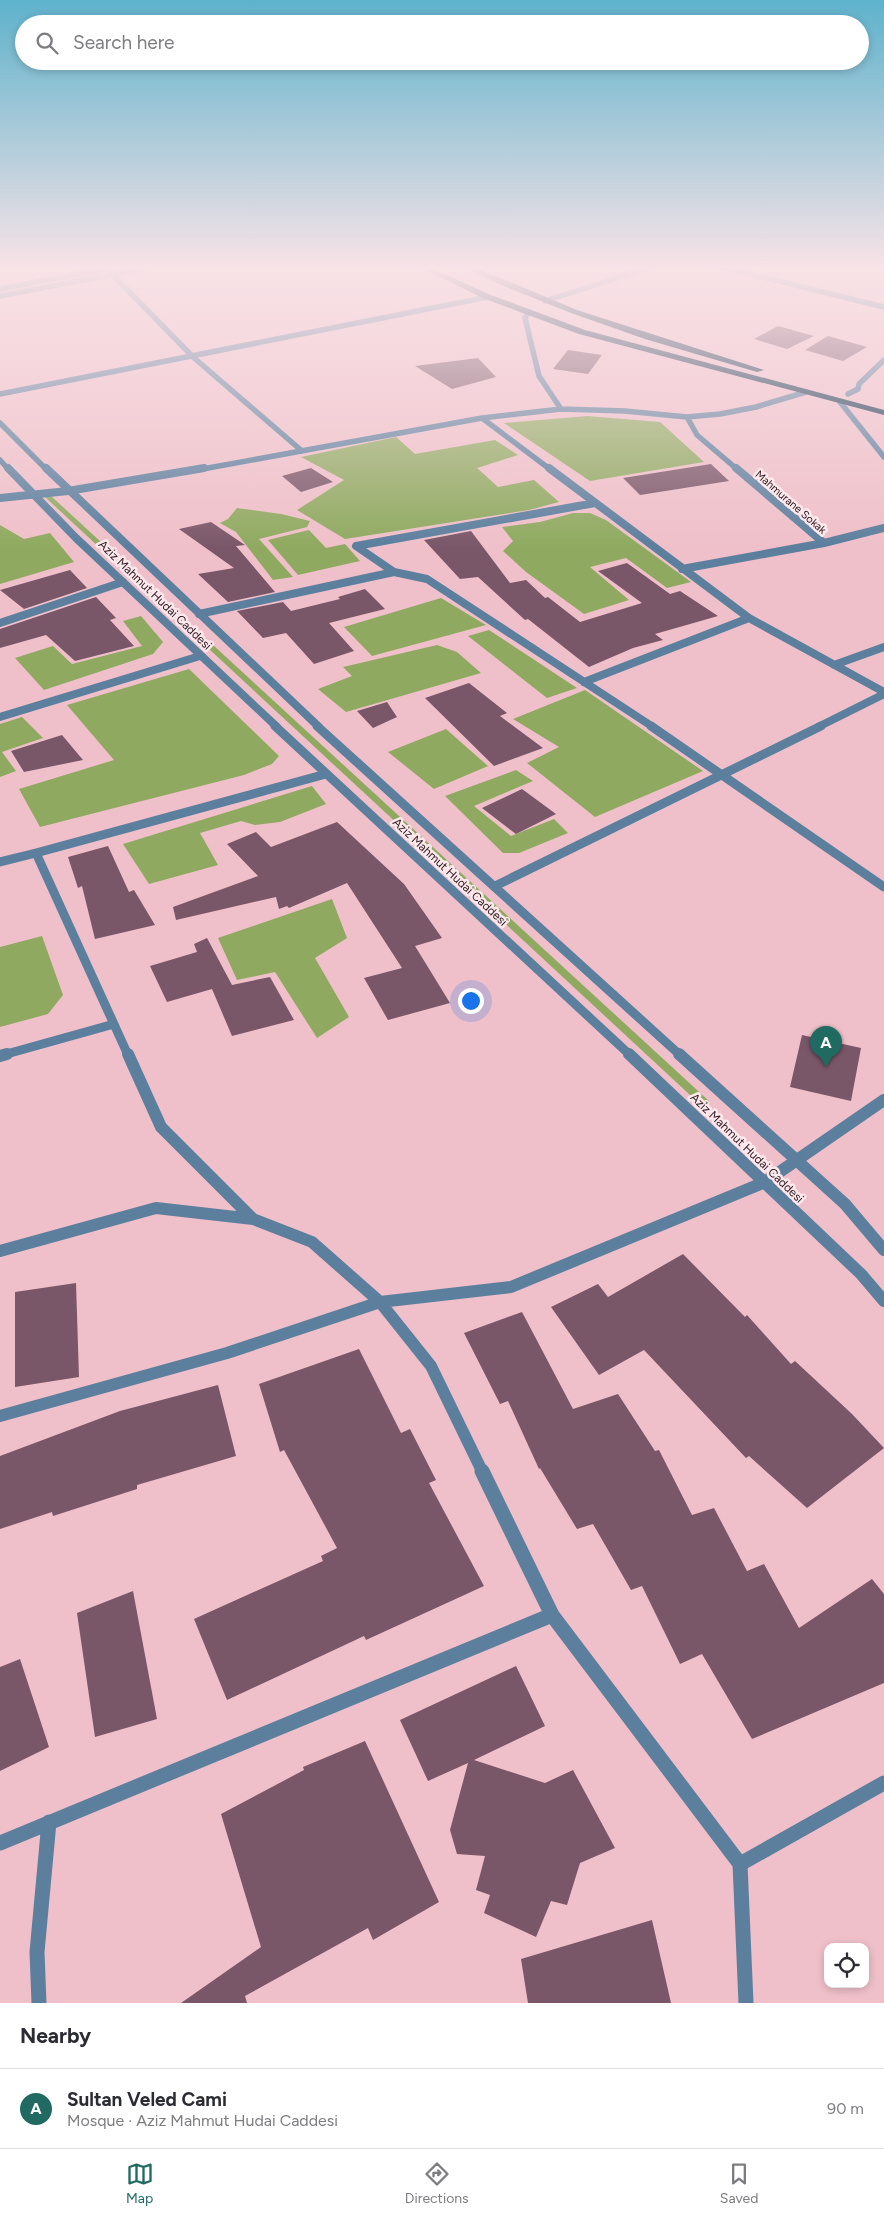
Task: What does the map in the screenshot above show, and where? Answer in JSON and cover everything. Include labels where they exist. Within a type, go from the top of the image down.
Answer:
[{"type":"highway","points":[[685,359],[884,413]]},
{"type":"highway","points":[[724,359],[772,373]]},
{"type":"highway","points":[[829,389],[884,404]]},
{"type":"street","points":[[0,394],[180,359]]},
{"type":"street","points":[[196,359],[302,451]]},
{"type":"street","points":[[535,359],[539,376],[561,409]]},
{"type":"street","points":[[848,394],[858,390],[859,384],[884,360]]},
{"type":"street","points":[[0,498],[68,491],[482,418],[561,409],[625,411],[687,417],[720,414],[756,407],[806,392]]},
{"type":"street","points":[[840,402],[884,457]]},
{"type":"street","name":"Mahmurane Sokak","points":[[687,417],[697,434],[824,543]]},
{"type":"street","points":[[482,418],[682,570],[749,618],[884,693]]},
{"type":"street","name":"Aziz Mahmut Hudai Caddesi","points":[[0,423],[68,491],[199,614],[845,1204],[884,1250]]},
{"type":"street","name":"Aziz Mahmut Hudai Caddesi","points":[[0,460],[33,495],[200,656],[766,1182],[861,1274],[884,1301]]},
{"type":"street","points":[[594,503],[356,546],[394,572],[427,580],[724,775],[884,887]]},
{"type":"street","points":[[824,543],[884,528]]},
{"type":"street","name":"Mahmurane Sokak","points":[[682,570],[824,543]]},
{"type":"street","points":[[199,614],[394,572]]},
{"type":"street","points":[[0,623],[123,582]]},
{"type":"street","points":[[584,682],[749,618]]},
{"type":"street","points":[[834,665],[884,647]]},
{"type":"street","points":[[0,717],[200,656]]},
{"type":"street","points":[[495,886],[724,775],[884,693]]},
{"type":"street","points":[[0,862],[326,774]]},
{"type":"street","points":[[36,853],[162,1127],[253,1219]]},
{"type":"street","points":[[0,1056],[114,1024]]},
{"type":"street","points":[[0,1416],[226,1353],[380,1302],[511,1287],[766,1182],[884,1100]]},
{"type":"street","points":[[0,1251],[156,1208],[253,1219],[312,1242],[380,1302],[431,1366],[552,1616],[740,1864],[746,2003]]},
{"type":"street","points":[[0,1842],[552,1616]]},
{"type":"street","points":[[740,1864],[884,1783]]},
{"type":"street","points":[[39,2003],[37,1952],[49,1822]]},
{"type":"green space","points":[[587,416],[660,422],[704,462],[590,481],[504,423]]},
{"type":"green space","points":[[396,437],[415,454],[495,440],[518,455],[477,468],[498,487],[534,480],[559,502],[529,510],[345,539],[297,510],[344,480],[301,457]]},
{"type":"green space","points":[[51,496],[709,1101],[708,1107],[703,1107],[45,497]]},
{"type":"green space","points":[[237,508],[281,514],[310,521],[307,527],[259,539],[293,577],[273,580],[236,532],[220,523],[228,519]]},
{"type":"green space","points":[[573,513],[590,513],[606,520],[691,582],[667,588],[626,558],[590,567],[629,600],[584,614],[526,572],[503,551],[513,541],[502,527],[540,522]]},
{"type":"green space","points":[[0,525],[24,539],[50,533],[74,562],[0,584]]},
{"type":"green space","points":[[309,530],[326,548],[345,544],[360,561],[298,575],[268,540]]},
{"type":"green space","points":[[441,598],[486,625],[372,656],[344,627]]},
{"type":"green space","points":[[141,616],[163,642],[153,654],[44,690],[15,658],[53,646],[72,664],[142,646],[123,621]]},
{"type":"green space","points":[[489,630],[577,688],[547,698],[468,636]]},
{"type":"green space","points":[[437,645],[457,652],[481,673],[346,712],[318,689],[352,676],[343,667]]},
{"type":"green space","points":[[189,669],[279,756],[272,764],[244,775],[40,827],[19,789],[114,760],[67,705]]},
{"type":"green space","points":[[585,690],[703,771],[595,817],[527,763],[559,747],[513,719]]},
{"type":"green space","points":[[22,717],[43,738],[2,752],[16,771],[0,777],[0,724]]},
{"type":"green space","points":[[446,729],[488,766],[434,789],[388,752]]},
{"type":"green space","points":[[516,770],[533,781],[474,806],[511,836],[554,819],[568,833],[519,853],[503,853],[445,796]]},
{"type":"green space","points":[[312,786],[326,804],[280,822],[255,825],[241,821],[200,833],[218,865],[149,884],[123,844]]},
{"type":"green space","points":[[332,899],[347,938],[315,958],[349,1017],[317,1038],[275,972],[237,980],[218,938]]},
{"type":"green space","points":[[42,936],[63,995],[48,1014],[0,1027],[0,947]]},
{"type":"building","points":[[479,359],[496,377],[452,389],[415,366]]},
{"type":"building","points":[[561,359],[599,359],[588,374],[553,369]]},
{"type":"building","points":[[711,464],[729,481],[640,495],[623,478]]},
{"type":"building","points":[[311,468],[333,482],[301,492],[282,476]]},
{"type":"building","points":[[211,522],[245,545],[236,546],[275,592],[228,602],[198,574],[234,568],[179,529]]},
{"type":"building","points":[[471,531],[510,583],[526,580],[545,598],[548,597],[580,622],[642,603],[598,571],[627,563],[670,594],[680,591],[718,616],[655,634],[663,640],[633,648],[589,667],[528,619],[525,620],[478,577],[460,579],[424,540]]},
{"type":"building","points":[[70,570],[87,588],[24,609],[0,590]]},
{"type":"building","points":[[365,589],[385,609],[329,623],[354,651],[314,664],[286,633],[263,638],[237,611],[283,602],[291,611],[340,599],[338,597]]},
{"type":"building","points":[[96,597],[116,618],[110,620],[134,646],[75,661],[46,635],[0,648],[0,629]]},
{"type":"building","points":[[469,683],[507,713],[500,716],[543,748],[494,766],[425,698]]},
{"type":"building","points":[[387,702],[397,717],[373,728],[357,711]]},
{"type":"building","points":[[62,735],[83,760],[24,772],[11,751]]},
{"type":"building","points":[[522,789],[556,814],[516,834],[482,808]]},
{"type":"building","points":[[337,822],[404,884],[442,938],[415,946],[450,1003],[388,1020],[364,978],[402,968],[347,883],[289,908],[287,906],[279,909],[276,897],[176,920],[173,907],[258,876],[227,844],[256,832],[271,847]]},
{"type":"building","points":[[108,846],[129,892],[134,890],[155,925],[95,939],[82,886],[78,888],[68,857]]},
{"type":"building","points":[[207,938],[232,985],[270,977],[294,1020],[232,1036],[212,989],[167,1002],[150,966],[197,952],[194,944]]},
{"type":"building","points":[[802,1035],[861,1048],[851,1101],[790,1087]]},
{"type":"building","points":[[683,1254],[745,1317],[747,1315],[791,1364],[795,1361],[852,1414],[884,1448],[807,1508],[749,1456],[746,1458],[644,1350],[599,1375],[551,1307],[598,1284],[608,1297]]},
{"type":"building","points":[[76,1283],[79,1377],[15,1387],[15,1292]]},
{"type":"building","points":[[522,1312],[573,1409],[618,1394],[655,1451],[659,1450],[692,1515],[714,1508],[747,1571],[764,1564],[799,1628],[872,1579],[884,1594],[884,1683],[752,1739],[702,1654],[680,1664],[642,1586],[631,1590],[593,1524],[577,1529],[539,1469],[508,1401],[500,1404],[464,1333]]},
{"type":"building","points":[[359,1349],[401,1433],[410,1429],[436,1480],[429,1483],[484,1586],[366,1640],[364,1636],[227,1700],[194,1619],[323,1561],[321,1556],[337,1548],[284,1450],[280,1452],[259,1384]]},
{"type":"building","points":[[218,1385],[236,1456],[137,1485],[137,1489],[53,1516],[52,1512],[0,1529],[0,1456],[120,1411]]},
{"type":"building","points":[[133,1591],[157,1719],[95,1737],[77,1613]]},
{"type":"building","points":[[20,1659],[49,1747],[0,1771],[0,1667]]},
{"type":"building","points":[[516,1666],[545,1726],[474,1760],[545,1783],[573,1770],[615,1848],[580,1863],[567,1905],[551,1901],[536,1937],[484,1913],[490,1895],[476,1890],[485,1856],[457,1854],[450,1830],[468,1763],[428,1781],[400,1720]]},
{"type":"building","points":[[365,1741],[439,1902],[373,1940],[368,1928],[245,1996],[247,2003],[181,2003],[261,1947],[221,1814],[304,1770],[303,1767]]},
{"type":"building","points":[[652,1920],[671,2003],[528,2003],[521,1959]]},
{"type":"place","name":"Sultan Veled Cami","points":[[826,1067]]}]
